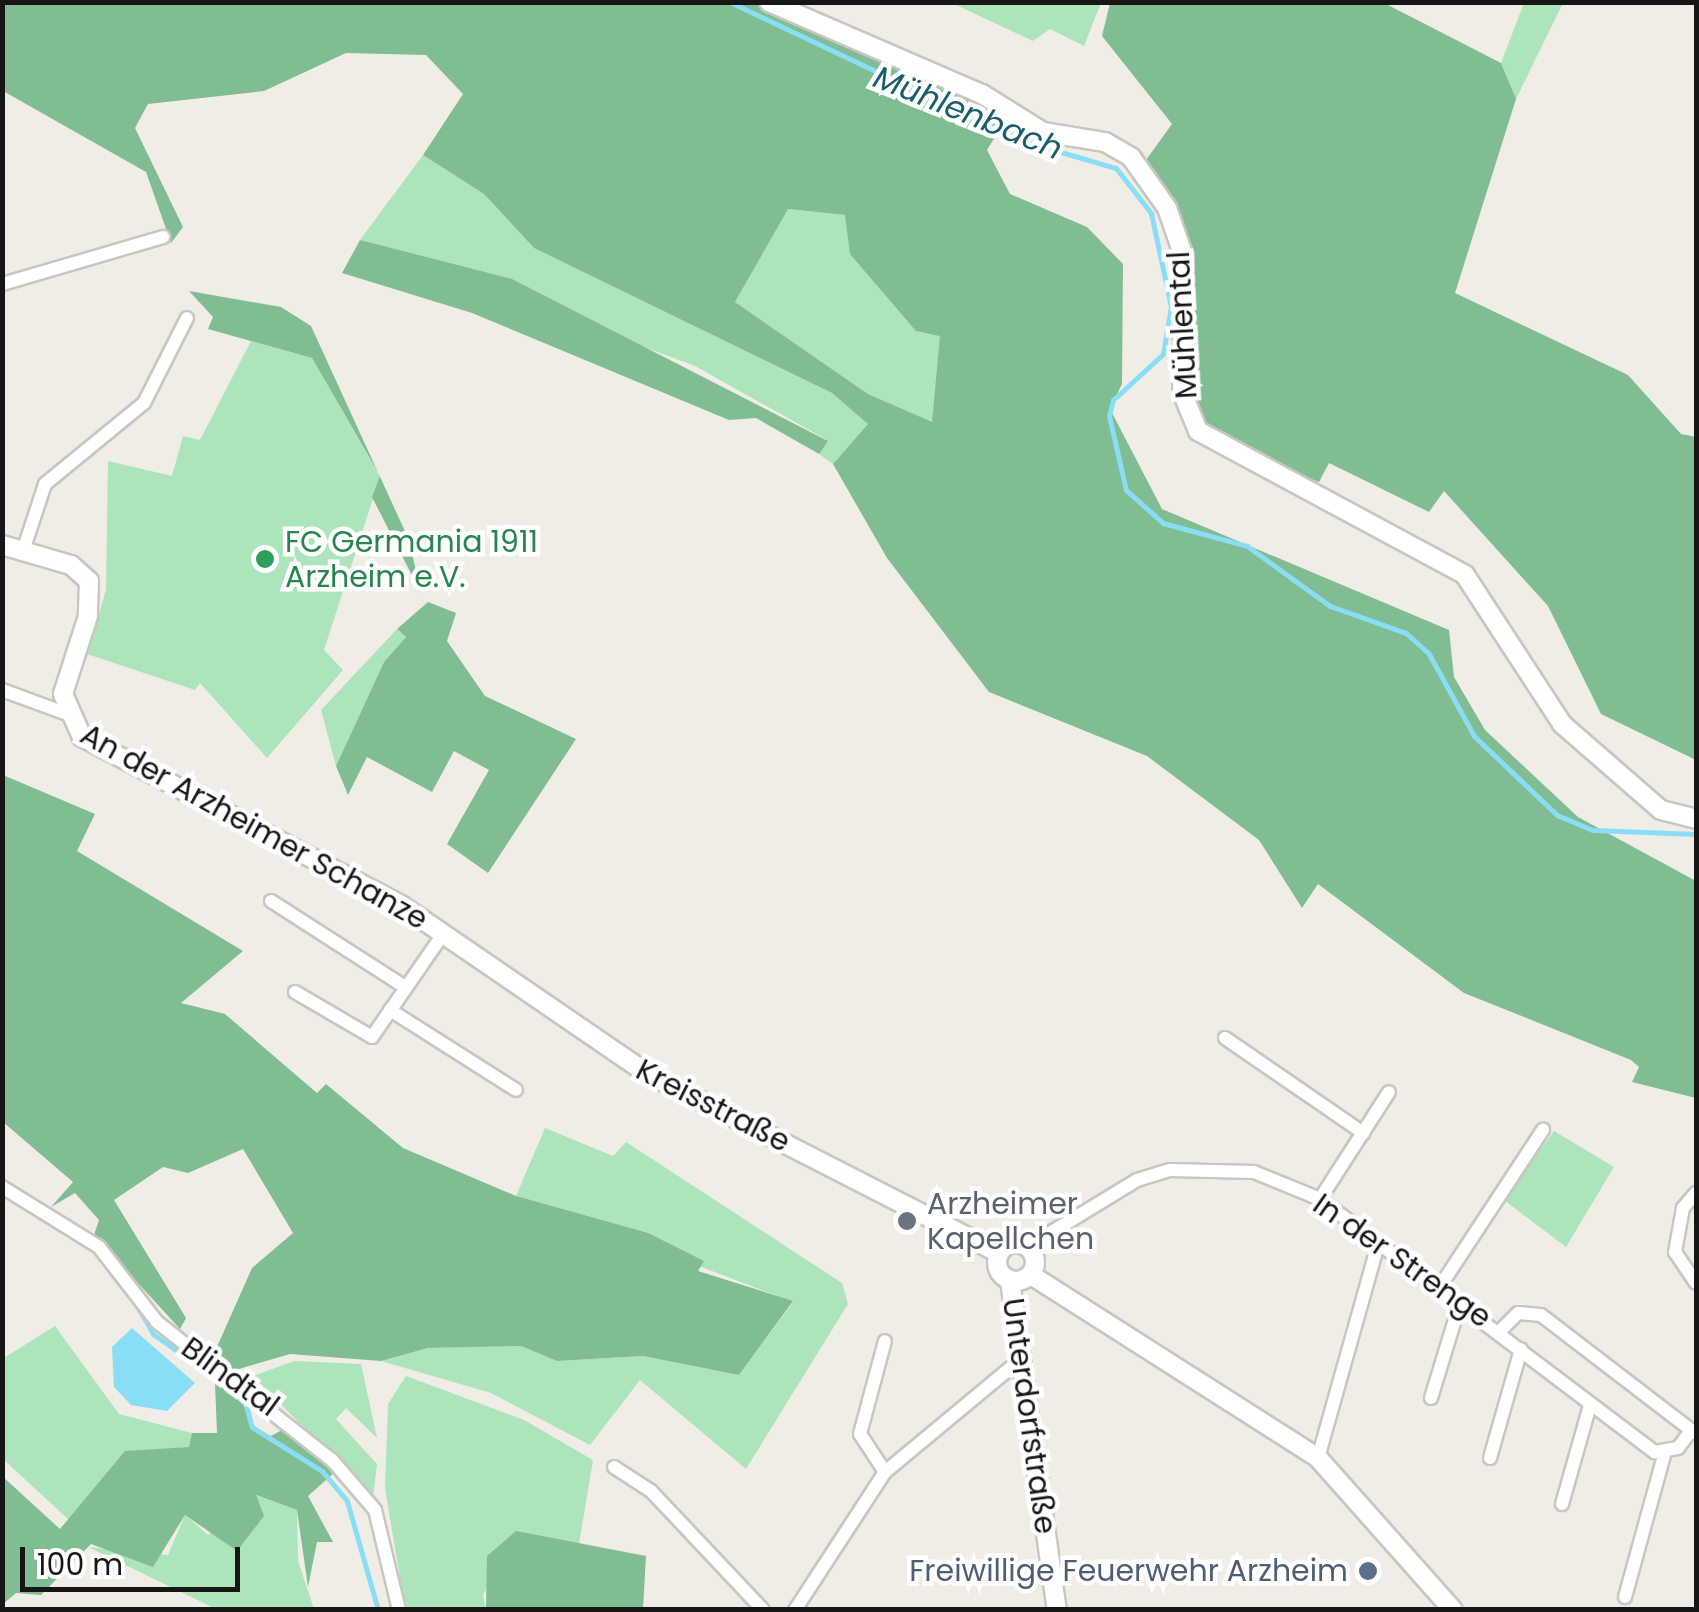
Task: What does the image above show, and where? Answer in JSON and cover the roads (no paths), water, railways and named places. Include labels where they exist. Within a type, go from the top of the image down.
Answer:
[{"type":"street","name":"Mühlental","points":[[769,2],[982,94],[1043,132],[1105,142],[1131,157],[1180,240],[1182,392],[1198,430],[1465,575],[1562,724],[1652,804],[1696,819]]},
{"type":"street","points":[[2,284],[164,237]]},
{"type":"street","points":[[23,551],[45,484],[144,403],[187,318]]},
{"type":"street","points":[[2,545],[89,581],[65,713],[2,690]]},
{"type":"street","name":"An der Arzheimer Schanze","points":[[65,713],[82,737],[326,861],[443,934],[372,1038],[295,992]]},
{"type":"street","name":"An der Arzheimer Schanze","points":[[271,901],[404,988]]},
{"type":"street","name":"Kreisstraße","points":[[443,934],[627,1062],[999,1253]]},
{"type":"street","points":[[390,1010],[516,1090]]},
{"type":"street","points":[[1225,1038],[1364,1133]]},
{"type":"street","points":[[1320,1199],[1389,1092]]},
{"type":"street","points":[[1441,1285],[1543,1130]]},
{"type":"street","name":"In der Strenge","points":[[1028,1246],[1102,1195],[1170,1170],[1254,1172],[1320,1199],[1502,1330],[1590,1405],[1664,1455],[1694,1433],[1541,1315],[1518,1313],[1502,1330]]},
{"type":"street","name":"Blindtal","points":[[2,1188],[99,1247],[157,1322],[332,1460],[375,1510],[399,1610]]},
{"type":"street","points":[[1696,1194],[1683,1208],[1675,1252],[1696,1283]]},
{"type":"street","points":[[1318,1458],[1380,1242]]},
{"type":"street","points":[[1031,1275],[1028,1246],[999,1253],[998,1270],[1010,1281],[1031,1275],[1318,1458],[1453,1610]]},
{"type":"street","name":"Unterdorfstraße","points":[[1010,1281],[1056,1610]]},
{"type":"street","points":[[1431,1398],[1461,1300]]},
{"type":"street","points":[[885,1341],[860,1434],[885,1472]]},
{"type":"street","points":[[1490,1458],[1521,1349]]},
{"type":"street","points":[[795,1610],[885,1472],[1020,1360]]},
{"type":"street","points":[[1562,1504],[1590,1405]]},
{"type":"street","points":[[1625,1597],[1664,1455]]},
{"type":"street","points":[[614,1467],[651,1490],[763,1610]]},
{"type":"water","points":[[132,1328],[195,1383],[167,1411],[131,1405],[114,1387],[112,1347]]},
{"type":"waterway","name":"Mühlenbach","points":[[730,2],[1020,140],[1116,168],[1151,213],[1171,307],[1163,354],[1113,400],[1109,416],[1126,490],[1163,523],[1247,546],[1330,606],[1406,633],[1429,654],[1474,736],[1557,815],[1593,830],[1696,834]]},
{"type":"waterway","points":[[136,1304],[153,1334],[244,1398],[252,1427],[322,1471],[347,1501],[378,1610]]},
{"type":"place","name":"FC Germania 1911 Arzheim e.V.","points":[[265,559]]},
{"type":"place","name":"Arzheimer Kapellchen","points":[[907,1221]]},
{"type":"place","name":"Freiwillige Feuerwehr Arzheim","points":[[1368,1571]]}]
